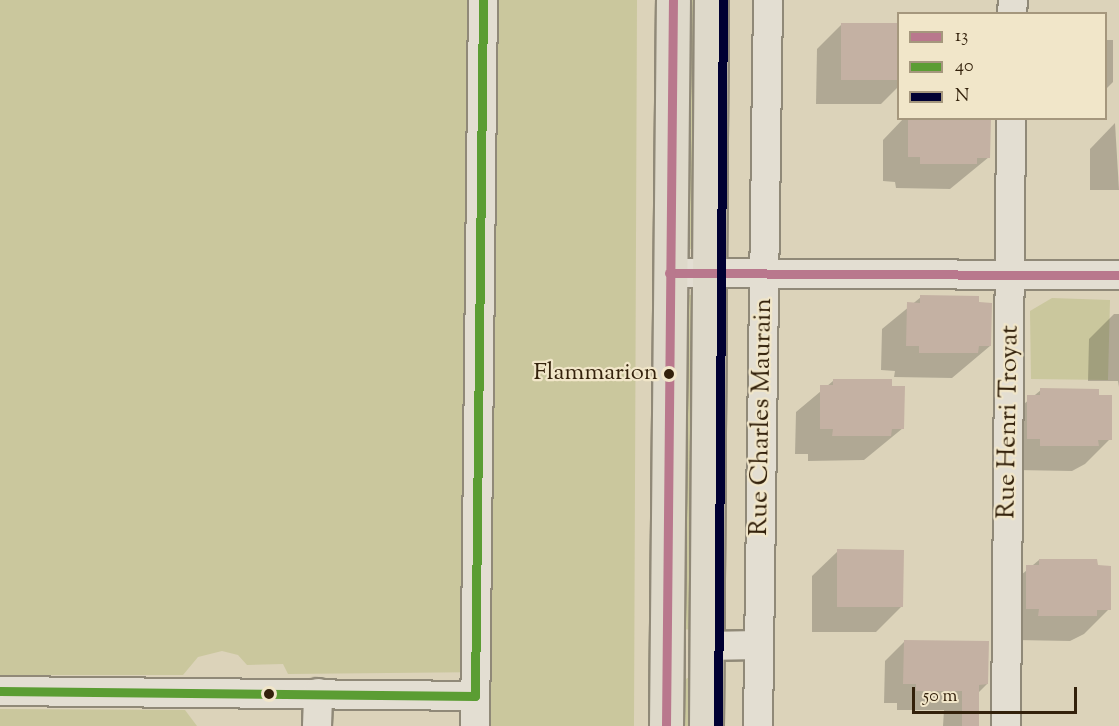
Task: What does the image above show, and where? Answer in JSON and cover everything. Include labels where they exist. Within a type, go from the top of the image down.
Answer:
[{"type":"main road","points":[[666,726],[673,0]]},
{"type":"main road","points":[[706,726],[711,274],[711,0]]},
{"type":"main road","points":[[667,646],[707,646]]},
{"type":"street","points":[[475,726],[483,0]]},
{"type":"street","name":"Rue Charles Maurain","points":[[758,726],[757,645],[768,0]]},
{"type":"street","name":"Rue Henri Troyat","points":[[1006,726],[1011,120]]},
{"type":"street","points":[[669,273],[1119,275]]},
{"type":"street","points":[[707,646],[757,645]]},
{"type":"street","points":[[0,691],[475,696]]},
{"type":"street","points":[[317,726],[323,693]]},
{"type":"street","points":[[323,693],[328,726]]},
{"type":"shaded area","points":[[0,0],[637,0],[634,726],[488,726],[489,672],[288,674],[283,664],[247,665],[238,655],[222,651],[198,657],[183,675],[0,675]]},
{"type":"shaded area","points":[[684,0],[701,0],[698,245],[691,249],[686,249]]},
{"type":"shaded area","points":[[688,295],[693,295],[698,630],[678,629],[682,302]]},
{"type":"shaded area","points":[[1052,298],[1110,300],[1108,380],[1031,379],[1030,311]]},
{"type":"shaded area","points":[[687,678],[692,678],[697,726],[679,726],[680,688]]},
{"type":"shaded area","points":[[0,709],[185,710],[197,726],[0,726]]},
{"type":"building","points":[[841,23],[897,23],[897,80],[841,80]]},
{"type":"building","points":[[908,120],[991,120],[990,158],[977,158],[977,164],[920,164],[920,157],[908,157]]},
{"type":"building","points":[[920,295],[979,296],[979,302],[992,303],[991,346],[979,346],[978,353],[919,353],[919,346],[906,346],[907,302],[920,303]]},
{"type":"building","points":[[833,379],[892,379],[892,386],[905,386],[904,429],[892,429],[891,436],[832,436],[833,429],[820,429],[820,385],[833,385]]},
{"type":"building","points":[[1040,388],[1099,389],[1099,395],[1112,395],[1112,440],[1098,440],[1099,446],[1040,446],[1040,439],[1027,439],[1027,395],[1040,395]]},
{"type":"building","points":[[837,549],[904,550],[903,607],[837,607]]},
{"type":"building","points":[[1039,559],[1097,559],[1098,565],[1111,566],[1111,610],[1097,610],[1097,616],[1038,616],[1039,609],[1026,609],[1026,565],[1039,565]]},
{"type":"building","points":[[904,640],[989,641],[988,684],[979,685],[979,726],[962,726],[962,691],[916,691],[916,684],[903,684]]},
{"type":"transit line","name":"40","points":[[475,696],[483,0]]},
{"type":"transit line","name":"13","points":[[666,726],[673,0]]},
{"type":"transit line","name":"N","points":[[718,726],[723,0]]},
{"type":"transit line","name":"13","points":[[669,273],[1119,275]]},
{"type":"transit line","name":"40","points":[[0,691],[475,696]]},
{"type":"place","name":"Flammarion","points":[[669,374]]}]
